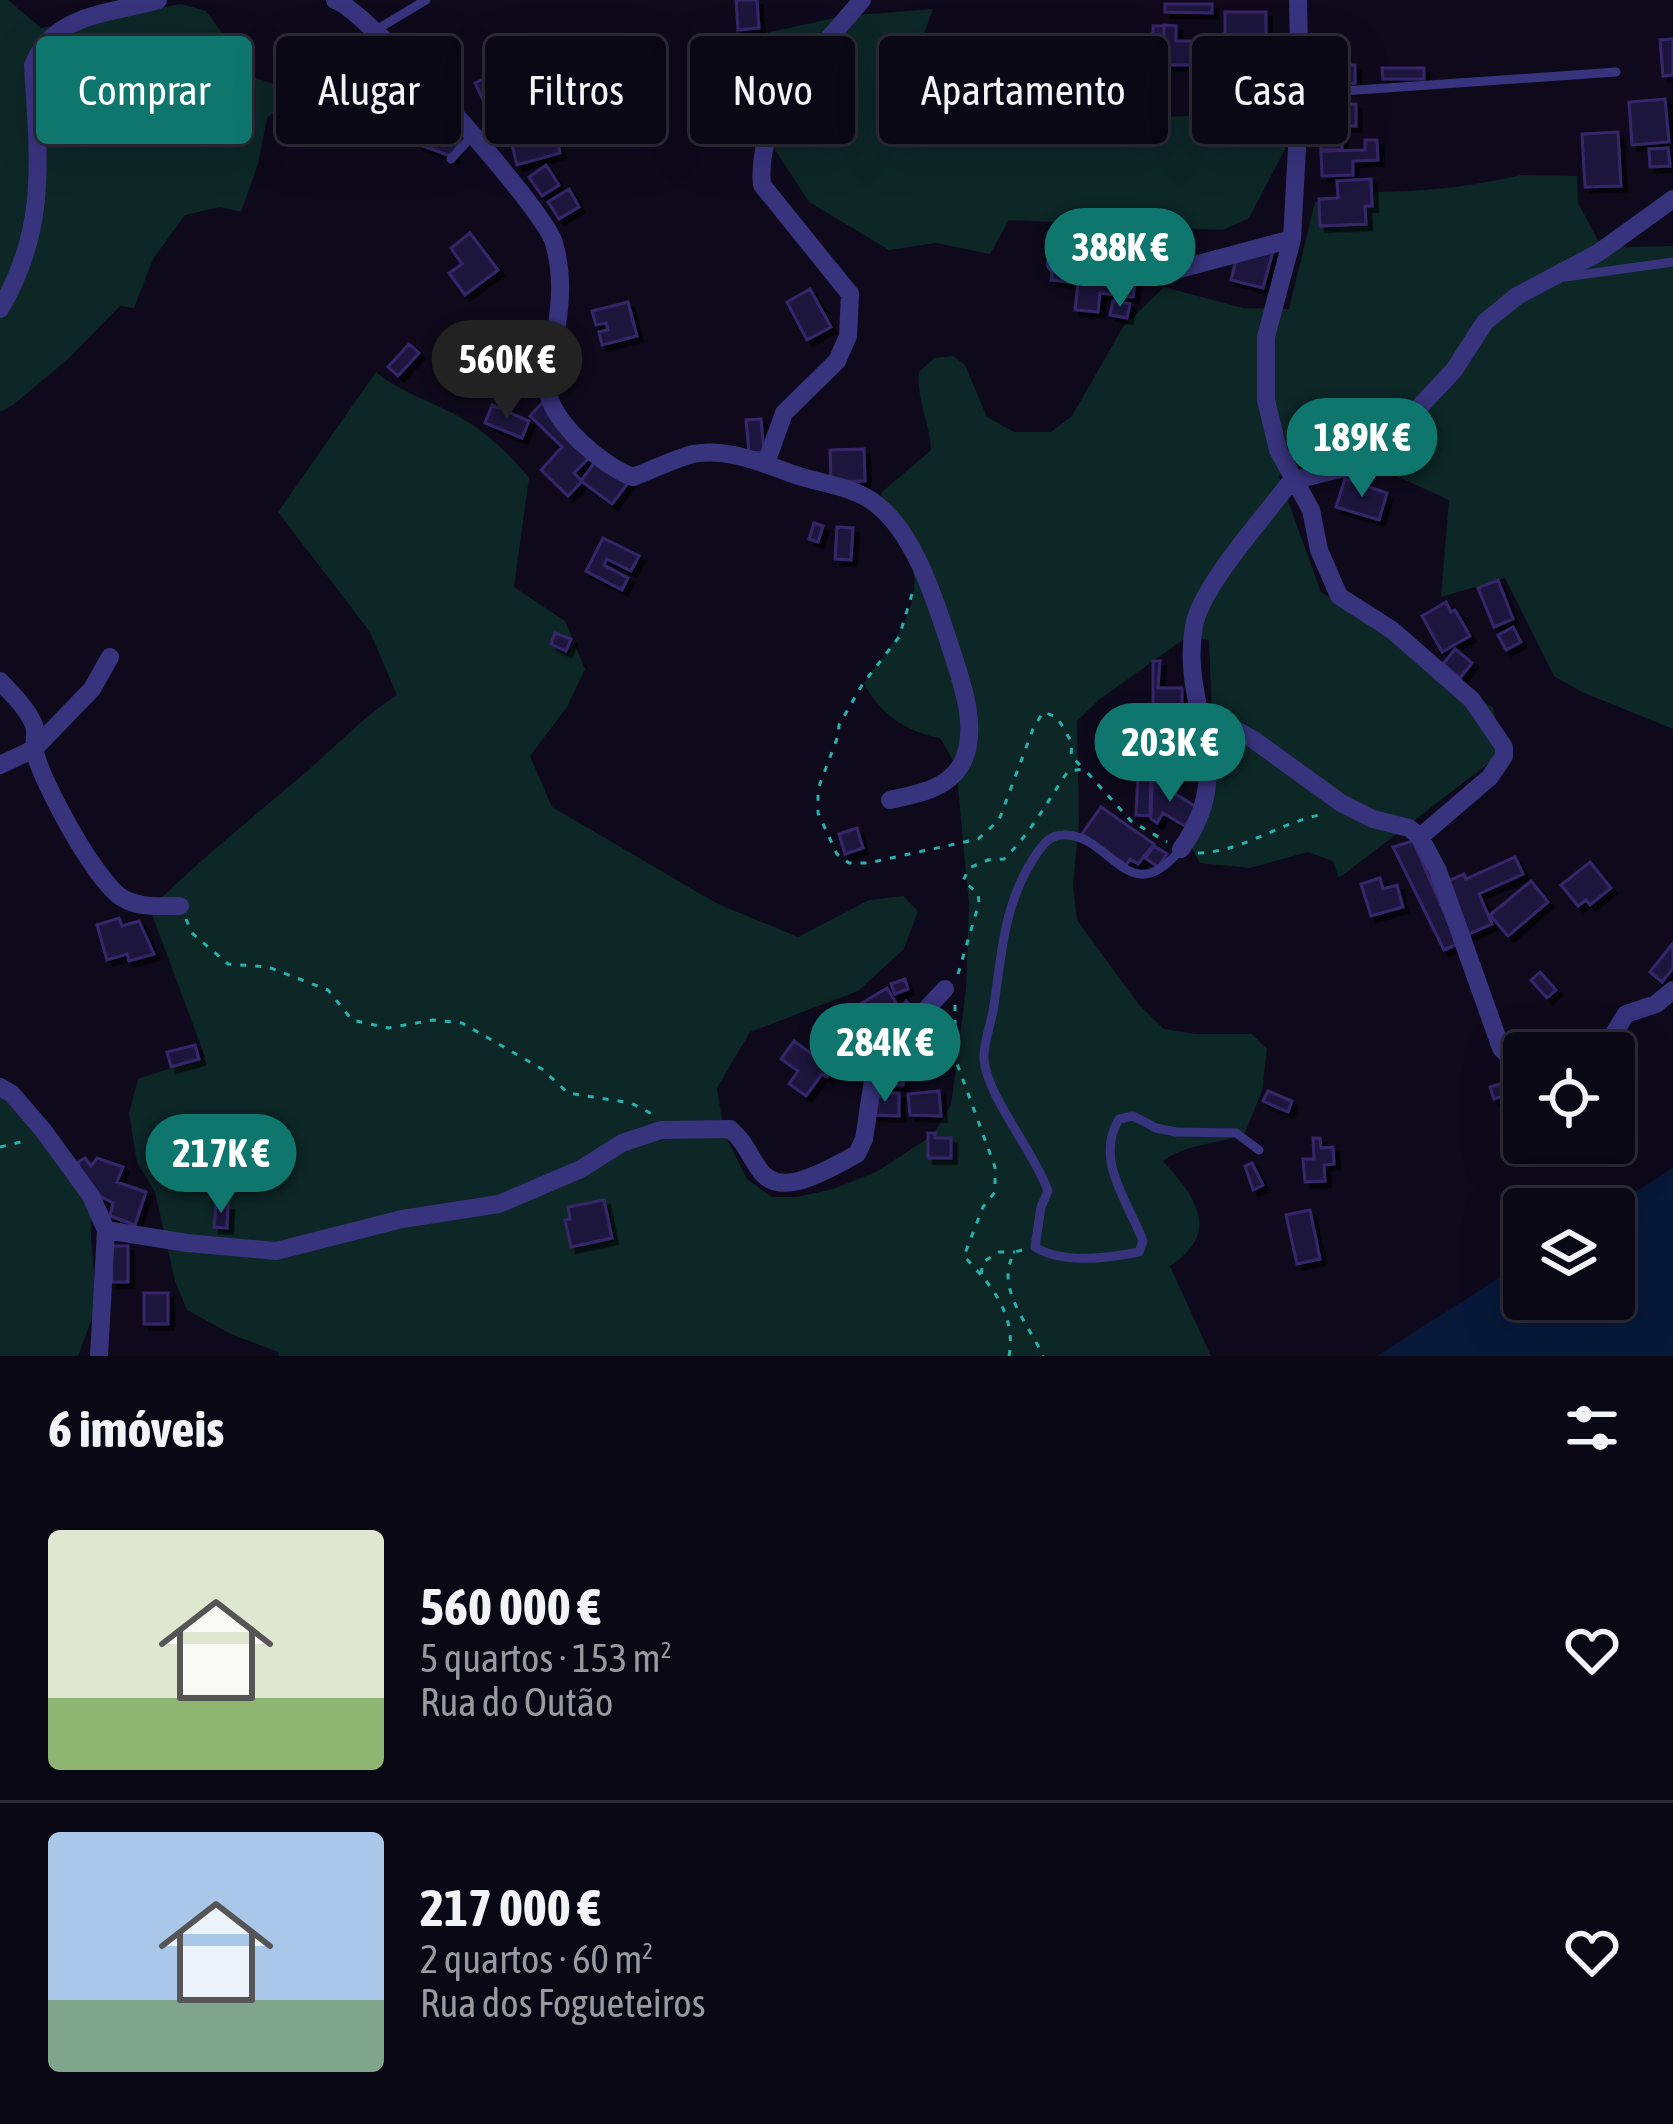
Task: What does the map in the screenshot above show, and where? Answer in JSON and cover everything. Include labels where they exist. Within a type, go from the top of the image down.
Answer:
[{"type":"street","points":[[0,309],[15,284],[38,206],[33,65],[42,44],[74,20],[158,0]]},
{"type":"street","points":[[335,0],[376,30],[533,204],[554,239],[563,292],[547,388],[562,419],[584,445],[613,470],[633,477],[709,453],[766,463],[848,489],[877,505],[928,581],[968,715],[969,739],[961,765],[941,786],[890,800]]},
{"type":"street","points":[[766,463],[784,413],[837,361],[848,336],[850,294],[762,185],[764,138],[801,74],[862,0]]},
{"type":"street","points":[[1298,0],[1299,36]]},
{"type":"street","points":[[1297,144],[1292,239],[1266,337],[1266,400],[1277,450],[1311,510],[1319,550],[1340,596],[1392,630],[1472,700],[1504,747],[1504,756],[1490,777],[1420,837]]},
{"type":"street","points":[[1181,849],[1201,820],[1210,789],[1194,625],[1207,592],[1291,481],[1348,467],[1396,432],[1454,370],[1485,322],[1544,280],[1598,253],[1673,200]]},
{"type":"street","points":[[1055,264],[1153,276],[1292,239]]},
{"type":"street","points":[[0,765],[34,749],[92,689],[110,658]]},
{"type":"street","points":[[0,681],[36,729],[34,749],[101,880],[122,899],[149,906],[181,906]]},
{"type":"street","points":[[1199,709],[1254,740],[1356,810],[1409,828],[1420,837],[1438,871],[1503,1050]]},
{"type":"street","points":[[1615,1032],[1626,1014],[1656,1004],[1673,990]]},
{"type":"street","points":[[106,1229],[276,1251],[309,1246],[402,1219],[512,1200],[581,1169],[622,1143],[661,1130],[730,1129],[747,1144],[760,1173],[784,1184],[857,1154],[878,1054],[887,1038],[951,991]]},
{"type":"street","points":[[0,1087],[12,1094],[49,1138],[91,1196],[106,1229],[99,1356]]},
{"type":"lane","points":[[376,30],[426,0]]},
{"type":"lane","points":[[1348,91],[1616,72]]},
{"type":"lane","points":[[451,160],[472,136]]},
{"type":"lane","points":[[1544,280],[1673,262]]},
{"type":"lane","points":[[1181,849],[1165,868],[1128,872],[1082,839],[1060,834],[1046,841],[1009,904],[984,1058],[991,1084],[1048,1191],[1036,1247],[1047,1254],[1071,1256],[1117,1257],[1139,1252],[1143,1241],[1110,1166],[1108,1148],[1120,1119],[1133,1117],[1176,1132],[1236,1133],[1259,1150]]},
{"type":"path","points":[[912,582],[912,598],[899,637],[839,725],[818,789],[818,813],[838,854],[848,863],[868,862],[978,839],[999,820],[1042,712],[1057,717],[1072,743],[1071,756],[1084,769]]},
{"type":"path","points":[[1181,849],[1201,854],[1220,851],[1297,818],[1356,810]]},
{"type":"path","points":[[181,906],[191,932],[228,964],[268,967],[328,990],[352,1020],[388,1028],[434,1020],[462,1023],[542,1069],[568,1094],[631,1103],[653,1113],[661,1130]]},
{"type":"path","points":[[951,991],[955,1058],[995,1167],[995,1192],[983,1207],[964,1256],[996,1292],[1013,1335],[1009,1356]]},
{"type":"path","points":[[0,1147],[49,1138]]},
{"type":"path","points":[[981,1275],[983,1262],[999,1252],[1036,1247]]},
{"type":"path","points":[[1015,1252],[1007,1264],[1007,1285],[1043,1356]]},
{"type":"green space","points":[[0,0],[8,0],[41,28],[181,4],[206,11],[219,36],[36,36],[36,144],[252,144],[252,76],[276,85],[276,110],[267,118],[241,212],[220,207],[185,215],[153,259],[134,308],[120,306],[68,359],[0,412]]},
{"type":"green space","points":[[933,9],[923,36],[879,36],[879,144],[1168,144],[1168,116],[1192,116],[1192,144],[1285,144],[1285,149],[1249,218],[1223,230],[1009,220],[990,254],[936,243],[889,250],[809,202],[771,144],[855,144],[855,36],[753,36],[843,16]]},
{"type":"green space","points":[[1521,175],[1577,176],[1578,203],[1599,242],[1673,246],[1673,729],[1554,676],[1505,578],[1441,597],[1449,500],[1370,464],[1345,423],[1279,476],[1321,592],[1493,708],[1502,753],[1339,878],[1333,861],[1308,852],[1250,868],[1200,863],[1188,841],[1214,762],[1209,640],[1187,637],[1077,721],[1079,823],[1073,885],[1077,920],[1139,1005],[1164,1029],[1252,1034],[1267,1049],[1262,1091],[1245,1133],[1183,1150],[1163,1161],[1185,1187],[1198,1214],[1195,1240],[1170,1266],[1211,1356],[279,1356],[187,1310],[175,1281],[155,1192],[137,1162],[129,1113],[138,1079],[205,1057],[150,909],[397,695],[370,632],[278,512],[376,372],[475,427],[529,478],[514,587],[565,621],[585,669],[567,707],[530,756],[552,807],[716,903],[798,937],[869,900],[903,896],[918,911],[904,949],[858,991],[750,1032],[717,1088],[724,1133],[747,1179],[772,1197],[797,1197],[876,1172],[933,1135],[951,1105],[966,989],[969,905],[956,765],[940,738],[895,720],[864,683],[896,637],[911,604],[913,569],[907,551],[878,511],[882,492],[931,450],[919,372],[934,358],[953,356],[965,365],[987,417],[1014,432],[1051,432],[1072,416],[1123,327],[1164,287],[1243,308],[1289,309],[1315,202],[1350,205],[1356,192],[1439,189]]},
{"type":"green space","points":[[0,1085],[92,1201],[97,1305],[78,1356],[0,1356]]},
{"type":"water","points":[[1673,1168],[1673,1356],[1377,1356],[1503,1275],[1503,1320],[1635,1320],[1635,1192]]},
{"type":"building","points":[[736,0],[757,0],[759,28],[738,30]]},
{"type":"building","points":[[1165,4],[1212,4],[1212,13],[1165,12]]},
{"type":"building","points":[[1225,12],[1266,12],[1266,36],[1225,36]]},
{"type":"building","points":[[1164,25],[1176,26],[1176,41],[1192,41],[1192,65],[1168,65],[1168,36],[1164,36]]},
{"type":"building","points":[[1153,26],[1164,26],[1164,36],[1153,36]]},
{"type":"building","points":[[1673,39],[1673,75],[1663,76],[1660,40]]},
{"type":"building","points":[[1348,65],[1355,65],[1355,83],[1348,83]]},
{"type":"building","points":[[1382,68],[1424,68],[1424,79],[1383,79]]},
{"type":"building","points":[[485,79],[485,102],[484,102],[475,83]]},
{"type":"building","points":[[1665,99],[1669,142],[1632,145],[1629,102]]},
{"type":"building","points":[[1348,104],[1356,104],[1356,126],[1348,126]]},
{"type":"building","points":[[1618,132],[1621,186],[1585,187],[1582,134]]},
{"type":"building","points":[[1365,140],[1377,140],[1378,160],[1353,161],[1353,175],[1322,176],[1321,151],[1365,150]]},
{"type":"building","points":[[418,144],[458,144],[453,157]]},
{"type":"building","points":[[558,144],[560,153],[517,165],[512,145]]},
{"type":"building","points":[[1321,144],[1342,144],[1342,150],[1321,150]]},
{"type":"building","points":[[1668,148],[1670,166],[1650,167],[1649,149]]},
{"type":"building","points":[[546,165],[559,185],[542,196],[529,177]]},
{"type":"building","points":[[1371,179],[1372,206],[1365,206],[1366,224],[1320,226],[1319,199],[1338,198],[1337,181]]},
{"type":"building","points":[[569,189],[579,207],[559,219],[548,202]]},
{"type":"building","points":[[470,233],[498,270],[465,295],[449,273],[462,264],[451,248]]},
{"type":"building","points":[[1051,248],[1085,253],[1085,266],[1050,261]]},
{"type":"building","points":[[1273,251],[1263,288],[1231,280],[1236,260]]},
{"type":"building","points":[[1053,266],[1136,277],[1133,297],[1100,293],[1098,312],[1075,310],[1078,283],[1051,280]]},
{"type":"building","points":[[810,289],[831,327],[807,340],[787,302]]},
{"type":"building","points":[[1113,301],[1130,304],[1127,318],[1110,315]]},
{"type":"building","points":[[628,302],[637,336],[602,345],[599,332],[608,330],[606,323],[596,325],[592,311]]},
{"type":"building","points":[[409,344],[419,353],[398,376],[388,367]]},
{"type":"building","points":[[543,402],[595,452],[574,473],[582,481],[568,496],[541,470],[562,447],[530,416]]},
{"type":"building","points":[[492,405],[529,421],[522,438],[485,423]]},
{"type":"building","points":[[761,419],[764,452],[749,453],[746,420]]},
{"type":"building","points":[[864,449],[865,481],[831,482],[830,450]]},
{"type":"building","points":[[597,459],[629,482],[612,504],[581,481]]},
{"type":"building","points":[[1345,479],[1387,493],[1379,520],[1336,507]]},
{"type":"building","points":[[814,523],[823,526],[818,542],[809,539]]},
{"type":"building","points":[[837,527],[853,528],[851,560],[835,559]]},
{"type":"building","points":[[603,538],[639,556],[631,571],[607,559],[604,565],[628,578],[622,590],[586,571]]},
{"type":"building","points":[[1498,580],[1513,619],[1494,627],[1478,588]]},
{"type":"building","points":[[1446,602],[1470,636],[1442,652],[1422,616]]},
{"type":"building","points":[[1513,627],[1521,642],[1506,650],[1498,635]]},
{"type":"building","points":[[555,633],[571,639],[566,651],[551,644]]},
{"type":"building","points":[[1455,649],[1472,663],[1460,678],[1443,664]]},
{"type":"building","points":[[1153,661],[1160,661],[1158,688],[1182,688],[1182,709],[1153,713]]},
{"type":"building","points":[[1152,728],[1177,728],[1178,748],[1190,748],[1190,771],[1152,772]]},
{"type":"building","points":[[1138,772],[1151,772],[1150,816],[1136,815]]},
{"type":"building","points":[[1152,779],[1198,808],[1185,826],[1163,813],[1157,823],[1151,819]]},
{"type":"building","points":[[1101,807],[1154,844],[1138,864],[1130,859],[1126,865],[1082,834]]},
{"type":"building","points":[[857,828],[863,848],[845,854],[839,834]]},
{"type":"building","points":[[1413,841],[1458,944],[1444,950],[1393,847]]},
{"type":"building","points":[[1154,846],[1167,854],[1158,867],[1145,858]]},
{"type":"building","points":[[1515,857],[1523,874],[1479,894],[1492,924],[1469,934],[1446,882],[1464,874],[1466,879]]},
{"type":"building","points":[[1590,862],[1611,888],[1590,905],[1586,900],[1578,906],[1561,885]]},
{"type":"building","points":[[1380,878],[1383,889],[1397,885],[1403,907],[1371,916],[1361,884]]},
{"type":"building","points":[[1531,881],[1548,902],[1508,936],[1490,915]]},
{"type":"building","points":[[119,918],[122,926],[139,921],[154,954],[129,961],[127,954],[107,960],[97,925]]},
{"type":"building","points":[[1673,943],[1673,968],[1662,982],[1650,972]]},
{"type":"building","points":[[1540,972],[1556,990],[1547,998],[1531,980]]},
{"type":"building","points":[[905,979],[908,989],[895,994],[891,984]]},
{"type":"building","points":[[887,988],[896,1003],[874,1021],[835,1068],[823,1058],[854,1024],[847,1012]]},
{"type":"building","points":[[906,1001],[915,1009],[906,1021],[897,1013]]},
{"type":"building","points":[[794,1041],[832,1069],[827,1077],[822,1074],[806,1096],[789,1084],[798,1071],[781,1059]]},
{"type":"building","points":[[195,1045],[199,1059],[171,1067],[167,1052]]},
{"type":"building","points":[[883,1071],[904,1072],[903,1085],[882,1084]]},
{"type":"building","points":[[1503,1083],[1503,1096],[1494,1099],[1490,1087]]},
{"type":"building","points":[[939,1091],[941,1116],[910,1115],[908,1094]]},
{"type":"building","points":[[1268,1091],[1292,1101],[1288,1112],[1263,1101]]},
{"type":"building","points":[[887,1093],[899,1093],[899,1116],[870,1115],[871,1096],[887,1097]]},
{"type":"building","points":[[928,1133],[951,1138],[951,1158],[928,1158]]},
{"type":"building","points":[[1313,1138],[1320,1138],[1321,1148],[1333,1147],[1334,1164],[1324,1165],[1325,1181],[1305,1182],[1303,1159],[1314,1159]]},
{"type":"building","points":[[85,1158],[91,1166],[97,1158],[123,1167],[117,1182],[146,1192],[135,1225],[110,1216],[113,1203],[98,1195],[79,1169],[78,1162]]},
{"type":"building","points":[[1252,1163],[1263,1185],[1253,1190],[1245,1166]]},
{"type":"building","points":[[604,1200],[612,1238],[571,1247],[565,1220],[570,1219],[568,1207]]},
{"type":"building","points":[[216,1204],[228,1205],[227,1228],[214,1227]]},
{"type":"building","points":[[1310,1210],[1320,1259],[1297,1264],[1286,1215]]},
{"type":"building","points":[[111,1246],[128,1246],[128,1282],[112,1282]]},
{"type":"building","points":[[144,1293],[168,1293],[168,1324],[144,1324]]}]
